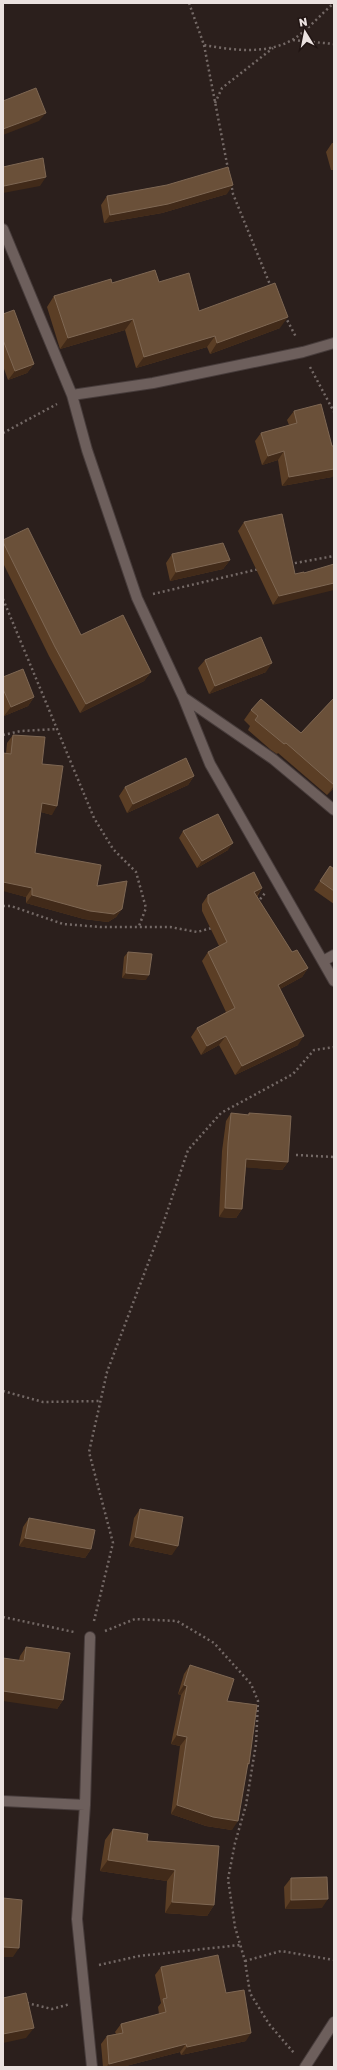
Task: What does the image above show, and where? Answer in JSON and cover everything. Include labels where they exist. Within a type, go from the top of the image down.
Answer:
[{"type":"street","points":[[3,229],[72,395],[87,450],[137,598],[183,698],[210,764],[334,981]]},
{"type":"street","points":[[72,395],[153,383],[303,352],[334,343]]},
{"type":"street","points":[[183,698],[274,759],[334,810]]},
{"type":"street","points":[[323,961],[334,956]]},
{"type":"street","points":[[90,1638],[85,1805],[77,1919],[84,2001],[92,2067]]},
{"type":"street","points":[[3,1801],[85,1805]]},
{"type":"street","points":[[305,2066],[334,2022]]},
{"type":"path","points":[[189,3],[204,45],[229,171]]},
{"type":"path","points":[[204,45],[237,51],[273,47],[292,40],[334,3]]},
{"type":"path","points":[[292,40],[334,44]]},
{"type":"path","points":[[215,103],[222,88],[273,47]]},
{"type":"path","points":[[230,179],[233,194],[263,271],[273,291]]},
{"type":"path","points":[[283,312],[334,412]]},
{"type":"path","points":[[3,433],[72,395]]},
{"type":"path","points":[[288,565],[334,556]]},
{"type":"path","points":[[137,598],[243,572],[266,568]]},
{"type":"path","points":[[3,599],[94,818],[113,849],[136,872],[146,908],[138,926]]},
{"type":"path","points":[[3,735],[21,731],[58,729]]},
{"type":"path","points":[[252,908],[278,882]]},
{"type":"path","points":[[3,906],[11,906],[63,924],[101,927],[170,926],[197,932],[220,926]]},
{"type":"path","points":[[90,1638],[113,1543],[89,1452],[107,1372],[188,1150],[221,1113],[293,1074],[314,1050],[334,1046]]},
{"type":"path","points":[[296,1155],[334,1157]]},
{"type":"path","points":[[3,1391],[43,1402],[101,1401]]},
{"type":"path","points":[[3,1617],[72,1631],[90,1638],[134,1619],[177,1621],[214,1643],[251,1684],[258,1701],[256,1744],[246,1805],[235,1843],[228,1879],[235,1928],[245,1961],[250,1993],[269,2024],[305,2066]]},
{"type":"path","points":[[82,1967],[115,1962],[139,1956],[240,1945]]},
{"type":"path","points":[[245,1961],[282,1951],[334,1960]]},
{"type":"path","points":[[23,2002],[52,2010],[84,2001]]},
{"type":"building","points":[[36,88],[46,113],[3,129],[3,101]]},
{"type":"building","points":[[43,158],[46,177],[4,186],[3,167]]},
{"type":"building","points":[[228,167],[233,185],[168,204],[110,215],[107,196],[167,185]]},
{"type":"building","points":[[155,270],[159,282],[189,273],[199,311],[275,283],[288,317],[217,343],[215,336],[144,357],[133,319],[68,338],[54,296],[111,279],[112,283]]},
{"type":"building","points":[[14,310],[34,364],[15,371],[3,340],[3,314]]},
{"type":"building","points":[[321,404],[332,446],[334,446],[334,469],[289,477],[284,451],[268,456],[261,433],[297,423],[294,411]]},
{"type":"building","points":[[282,514],[295,574],[304,573],[334,564],[334,583],[279,596],[244,522]]},
{"type":"building","points":[[28,528],[81,635],[123,615],[151,672],[86,704],[55,647],[3,542],[3,540]]},
{"type":"building","points":[[223,543],[230,560],[176,572],[172,554]]},
{"type":"building","points":[[261,637],[272,663],[215,686],[205,660]]},
{"type":"building","points":[[23,669],[34,697],[11,707],[3,689],[3,677]]},
{"type":"building","points":[[334,698],[334,785],[286,743],[284,744],[255,720],[258,716],[251,710],[261,699],[301,733]]},
{"type":"building","points":[[13,735],[45,737],[42,764],[63,766],[57,806],[42,803],[35,853],[101,865],[97,886],[127,881],[122,909],[114,914],[90,911],[32,895],[32,888],[3,882],[3,753],[11,754]]},
{"type":"building","points":[[186,758],[194,776],[133,804],[125,787]]},
{"type":"building","points":[[218,814],[233,843],[202,861],[183,831]]},
{"type":"building","points":[[330,866],[334,869],[334,891],[320,881]]},
{"type":"building","points":[[254,872],[262,888],[254,892],[292,952],[297,950],[308,968],[278,985],[304,1036],[242,1066],[226,1036],[207,1046],[197,1028],[235,1008],[208,952],[227,942],[208,902],[208,895]]},
{"type":"building","points":[[128,952],[152,954],[149,975],[126,973]]},
{"type":"building","points":[[231,1113],[291,1116],[288,1162],[246,1159],[242,1209],[225,1208]]},
{"type":"building","points":[[140,1509],[183,1517],[178,1546],[135,1537]]},
{"type":"building","points":[[29,1518],[95,1530],[91,1549],[25,1538]]},
{"type":"building","points":[[26,1647],[70,1653],[63,1700],[3,1691],[3,1658],[24,1661]]},
{"type":"building","points":[[190,1665],[234,1679],[227,1701],[257,1705],[249,1764],[248,1763],[238,1821],[213,1817],[177,1805],[187,1737],[177,1735],[187,1686],[184,1685]]},
{"type":"building","points":[[113,1829],[148,1834],[147,1841],[219,1846],[214,1905],[172,1902],[175,1870],[108,1860]]},
{"type":"building","points":[[327,1877],[328,1899],[291,1900],[291,1878]]},
{"type":"building","points":[[3,1898],[22,1900],[19,1948],[3,1947]]},
{"type":"building","points":[[218,1955],[226,1993],[244,1990],[251,2033],[187,2047],[186,2044],[109,2064],[107,2036],[123,2033],[121,2024],[166,2012],[163,1999],[167,1998],[161,1967]]},
{"type":"building","points":[[26,1993],[34,2028],[3,2034],[3,1998]]}]
